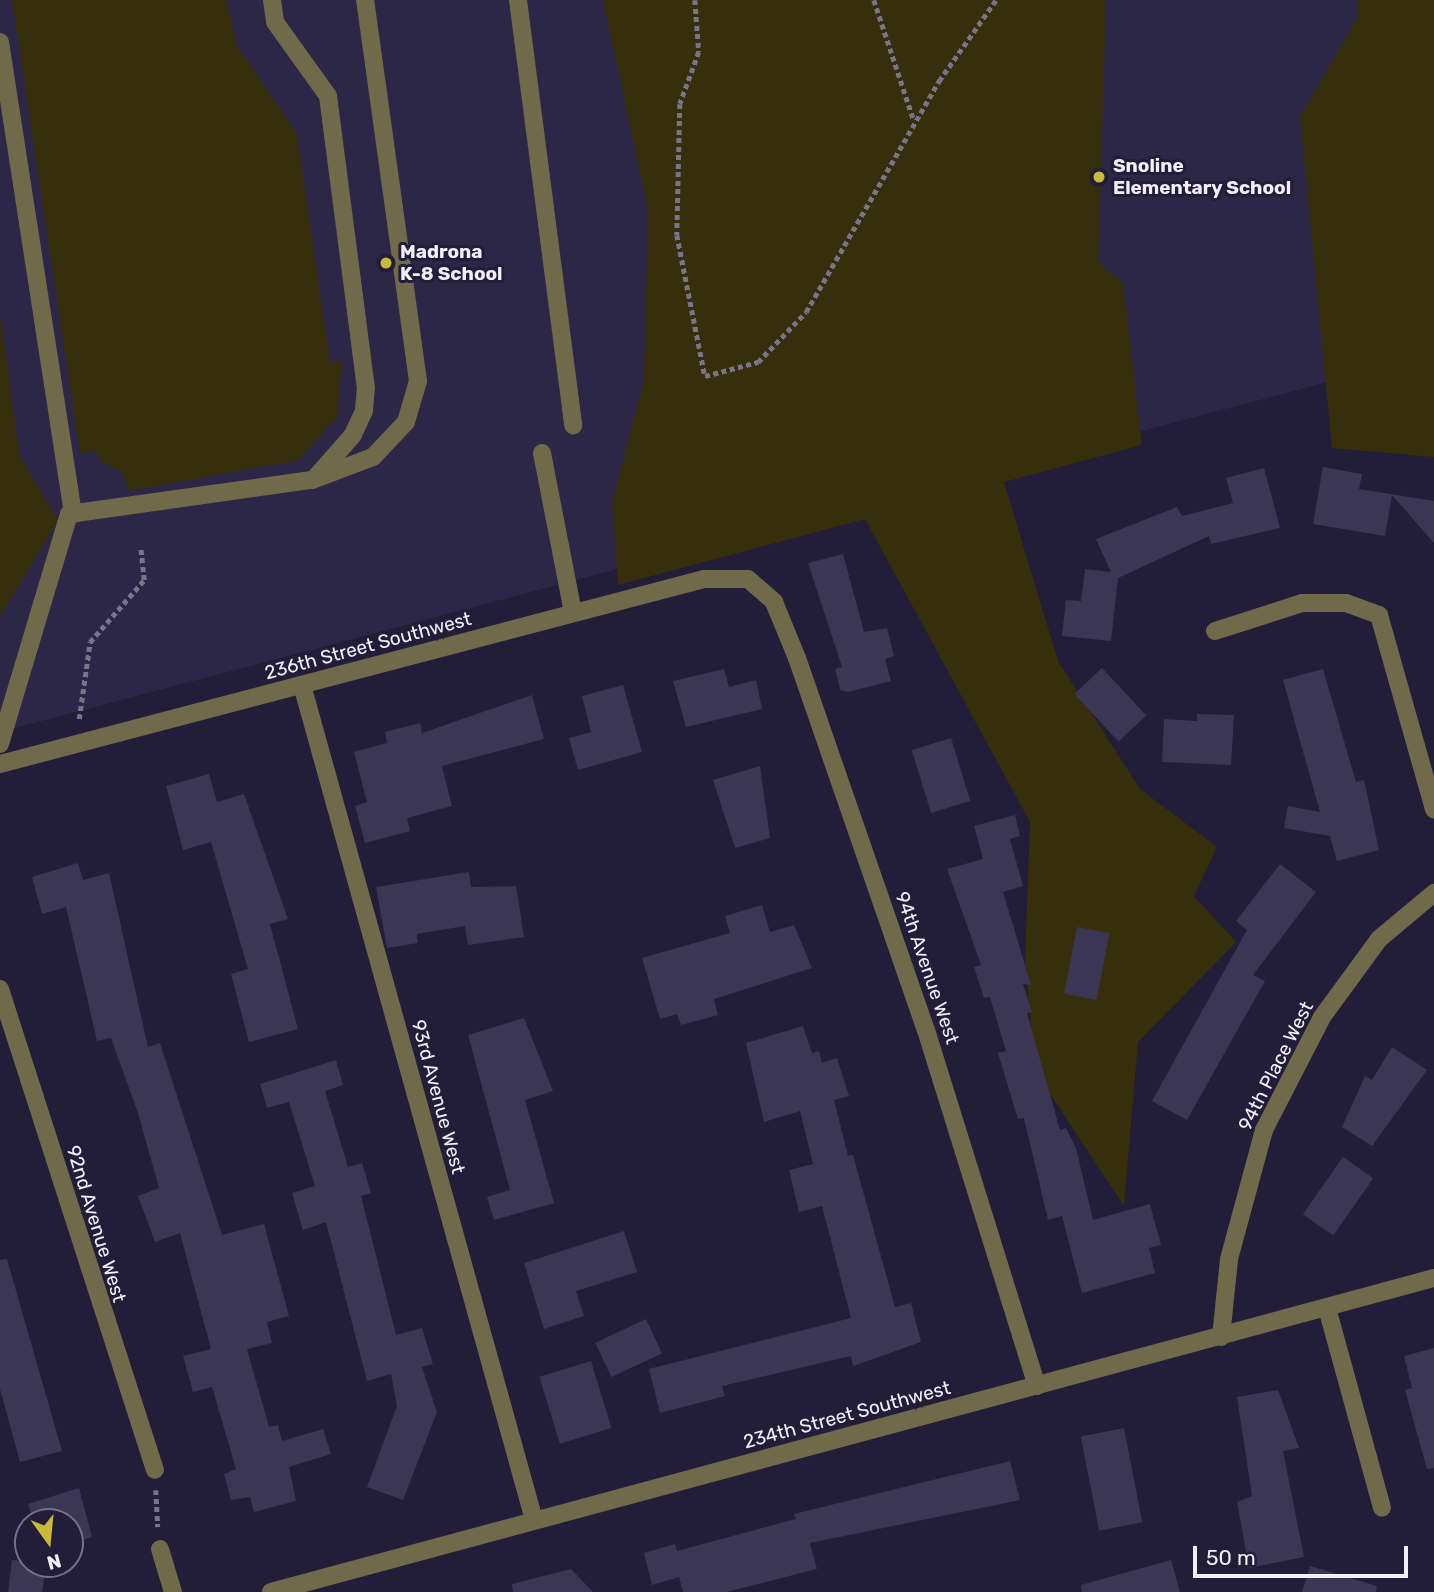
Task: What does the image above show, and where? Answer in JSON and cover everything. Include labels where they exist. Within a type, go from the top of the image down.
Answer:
[{"type":"street","points":[[271,0],[275,22],[328,96],[366,387],[365,411],[353,435],[313,480]]},
{"type":"street","points":[[73,514],[313,480],[373,457],[406,422],[418,381],[365,0]]},
{"type":"street","points":[[518,0],[573,425]]},
{"type":"street","points":[[0,42],[73,514],[0,744]]},
{"type":"street","points":[[542,453],[573,613]]},
{"type":"street","name":"236th Street Southwest","points":[[0,764],[704,579],[748,579]]},
{"type":"street","name":"94th Avenue West","points":[[748,579],[774,602],[797,658],[926,1030],[1037,1386]]},
{"type":"street","points":[[1215,631],[1302,603],[1346,603],[1379,615],[1434,809]]},
{"type":"street","name":"93rd Avenue West","points":[[302,685],[534,1520]]},
{"type":"street","name":"94th Place West","points":[[1221,1337],[1228,1259],[1264,1130],[1322,1017],[1379,939],[1434,894]]},
{"type":"street","name":"92nd Avenue West","points":[[0,989],[155,1470]]},
{"type":"street","name":"234th Street Southwest","points":[[271,1592],[1434,1278]]},
{"type":"street","points":[[1326,1308],[1382,1508]]},
{"type":"street","points":[[160,1549],[173,1592]]},
{"type":"path","points":[[695,0],[699,52],[680,104],[677,235],[705,376],[758,362],[806,312],[914,122],[996,0]]},
{"type":"path","points":[[874,0],[914,122]]},
{"type":"path","points":[[76,727],[90,642],[144,580],[141,549]]},
{"type":"path","points":[[155,1470],[160,1549]]},
{"type":"shaded area","name":"Madrona K-8 School","points":[[0,0],[1434,0],[1434,354],[0,732]]},
{"type":"shaded area","points":[[12,0],[227,0],[236,44],[297,134],[330,363],[342,361],[337,416],[299,460],[128,491],[123,473],[100,461],[97,451],[80,453]]},
{"type":"shaded area","points":[[603,0],[1106,0],[1098,262],[1123,283],[1142,445],[1004,482],[1058,661],[1140,789],[1217,847],[1194,896],[1236,942],[1138,1042],[1124,1206],[1035,1071],[1025,957],[1030,822],[865,519],[618,585],[612,503],[644,380],[648,210]]},
{"type":"shaded area","points":[[1357,0],[1434,0],[1434,457],[1332,448],[1300,117],[1357,18]]},
{"type":"shaded area","points":[[0,315],[20,457],[58,520],[0,617]]},
{"type":"building","points":[[1323,467],[1362,474],[1359,489],[1434,501],[1434,543],[1392,495],[1385,536],[1313,524]]},
{"type":"building","points":[[1264,468],[1280,528],[1211,544],[1209,536],[1118,578],[1111,641],[1062,636],[1066,600],[1081,601],[1085,569],[1111,572],[1096,539],[1177,507],[1182,516],[1233,503],[1226,478]]},
{"type":"building","points":[[843,554],[864,632],[887,628],[894,656],[885,659],[891,681],[848,692],[840,690],[835,669],[842,667],[808,563]]},
{"type":"building","points":[[1102,668],[1146,716],[1119,741],[1074,694]]},
{"type":"building","points":[[724,669],[729,687],[756,680],[762,709],[686,727],[673,681]]},
{"type":"building","points":[[1323,669],[1356,782],[1364,780],[1379,850],[1337,861],[1330,836],[1284,828],[1288,806],[1320,812],[1283,680]]},
{"type":"building","points":[[623,685],[642,752],[578,770],[569,738],[591,732],[582,696]]},
{"type":"building","points":[[532,695],[544,739],[442,766],[452,806],[407,818],[410,831],[365,843],[355,806],[367,802],[354,752],[387,743],[385,732],[420,723],[422,733]]},
{"type":"building","points":[[1197,714],[1234,715],[1231,765],[1162,762],[1164,719],[1197,721]]},
{"type":"building","points":[[951,738],[970,801],[931,813],[912,750]]},
{"type":"building","points":[[760,766],[770,838],[735,848],[713,780]]},
{"type":"building","points":[[209,774],[217,802],[244,794],[288,919],[270,924],[298,1029],[249,1042],[231,974],[248,969],[211,842],[183,850],[166,786]]},
{"type":"building","points":[[1015,815],[1020,836],[1010,839],[1023,886],[1003,892],[1031,985],[1023,984],[1032,1012],[1027,1013],[1060,1130],[1066,1128],[1076,1148],[1093,1220],[1150,1204],[1161,1245],[1149,1248],[1155,1273],[1082,1293],[1062,1216],[1048,1220],[1024,1118],[1018,1119],[998,1053],[1006,1051],[990,997],[984,998],[974,967],[981,965],[947,869],[983,859],[974,826]]},
{"type":"building","points":[[78,863],[83,880],[109,873],[148,1047],[160,1043],[222,1235],[264,1224],[289,1316],[267,1322],[272,1343],[247,1349],[269,1427],[278,1425],[282,1441],[323,1429],[331,1454],[289,1467],[296,1501],[254,1512],[250,1497],[231,1500],[224,1474],[236,1469],[212,1387],[193,1392],[183,1356],[211,1349],[180,1233],[155,1242],[138,1196],[159,1188],[138,1113],[111,1038],[97,1041],[66,907],[42,914],[32,877]]},
{"type":"building","points":[[1280,864],[1316,892],[1253,975],[1265,981],[1187,1120],[1152,1101],[1247,930],[1236,921]]},
{"type":"building","points":[[469,872],[471,887],[516,886],[524,937],[468,945],[465,926],[417,934],[418,943],[387,948],[376,887]]},
{"type":"building","points":[[762,905],[770,932],[794,925],[812,968],[714,999],[718,1015],[681,1025],[677,1014],[660,1019],[642,958],[730,933],[725,916]]},
{"type":"building","points":[[1077,927],[1109,933],[1096,1000],[1064,994]]},
{"type":"building","points":[[524,1018],[553,1091],[525,1100],[554,1203],[494,1220],[487,1197],[510,1190],[468,1035]]},
{"type":"building","points":[[803,1026],[812,1053],[819,1051],[822,1063],[837,1058],[849,1096],[834,1100],[848,1156],[853,1155],[895,1307],[911,1303],[921,1342],[853,1366],[851,1356],[722,1386],[725,1396],[660,1413],[649,1369],[851,1318],[822,1206],[799,1212],[789,1170],[813,1164],[800,1111],[764,1122],[746,1043]]},
{"type":"building","points":[[1392,1047],[1427,1070],[1372,1146],[1342,1127],[1365,1076],[1372,1080]]},
{"type":"building","points":[[336,1060],[343,1085],[325,1091],[348,1167],[362,1163],[371,1193],[361,1196],[396,1335],[422,1328],[433,1364],[422,1367],[437,1412],[403,1500],[367,1487],[397,1406],[391,1374],[367,1381],[326,1222],[303,1230],[292,1193],[315,1186],[289,1102],[267,1108],[260,1084]]},
{"type":"building","points":[[1343,1157],[1373,1178],[1333,1236],[1303,1214]]},
{"type":"building","points":[[624,1231],[637,1272],[576,1291],[584,1316],[544,1329],[524,1263]]},
{"type":"building","points":[[7,1259],[62,1451],[20,1462],[0,1389],[0,1260]]},
{"type":"building","points":[[646,1319],[662,1353],[611,1377],[595,1343]]},
{"type":"building","points":[[1434,1348],[1434,1468],[1427,1469],[1405,1390],[1412,1388],[1404,1356]]},
{"type":"building","points":[[591,1361],[611,1428],[560,1444],[539,1377]]},
{"type":"building","points":[[1278,1390],[1299,1448],[1283,1451],[1304,1557],[1249,1568],[1237,1502],[1252,1496],[1237,1397]]},
{"type":"building","points":[[1124,1428],[1142,1522],[1099,1531],[1081,1436]]},
{"type":"building","points":[[1010,1461],[1020,1500],[810,1543],[817,1569],[726,1592],[683,1592],[679,1577],[652,1585],[644,1553],[675,1544],[677,1551],[796,1519],[794,1514]]},
{"type":"building","points":[[79,1488],[92,1537],[84,1540],[84,1508],[29,1508],[28,1504]]},
{"type":"building","points":[[12,1560],[14,1578],[44,1578],[42,1592],[8,1592]]},
{"type":"building","points":[[1171,1560],[1180,1592],[1082,1592],[1081,1585]]},
{"type":"building","points":[[1310,1566],[1377,1586],[1376,1592],[1302,1592]]},
{"type":"building","points":[[571,1569],[593,1592],[513,1592],[512,1584]]},
{"type":"place","name":"Snoline Elementary School","points":[[1099,177]]},
{"type":"place","name":"Madrona K-8 School","points":[[386,263]]}]
